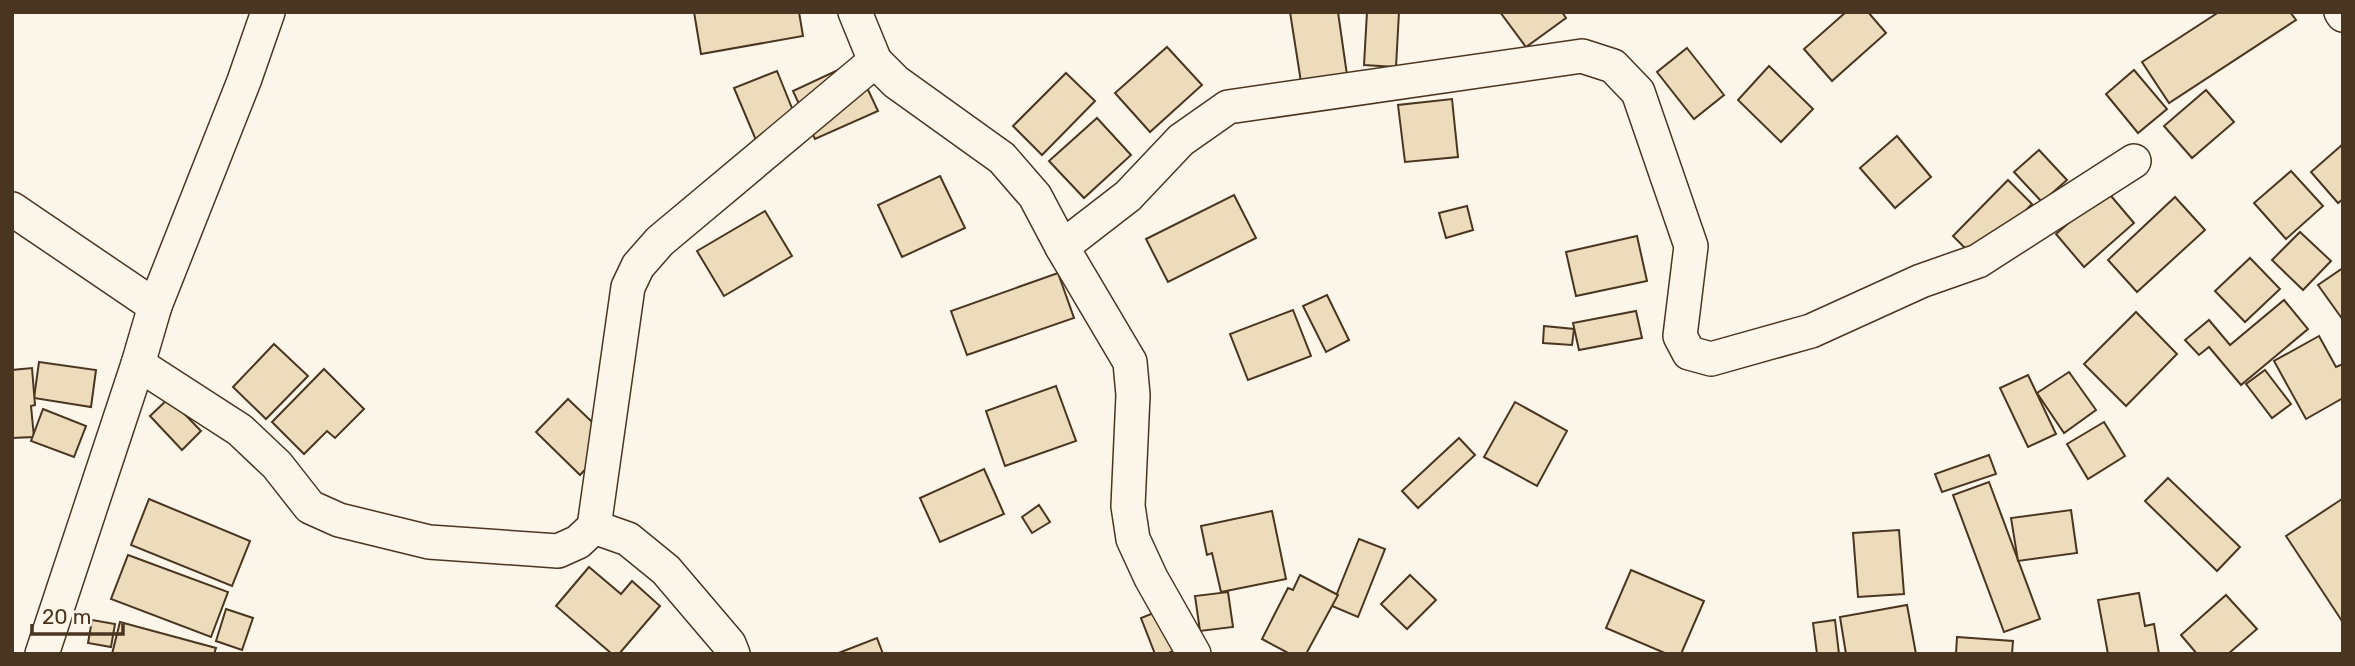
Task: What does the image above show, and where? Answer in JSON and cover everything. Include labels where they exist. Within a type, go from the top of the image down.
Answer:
[{"type":"street","points":[[42,654],[155,306],[244,81],[268,12]]},
{"type":"street","points":[[855,12],[875,61],[896,82],[1002,158],[1035,196],[1130,362],[1133,395],[1128,506],[1133,539],[1151,578],[1194,654]]},
{"type":"street","points":[[1062,247],[1128,197],[1181,140],[1228,107],[1582,56],[1613,66],[1638,92],[1691,246],[1680,336],[1689,354],[1711,359],[1811,331],[1921,281],[1979,261],[2134,161]]},
{"type":"street","points":[[138,365],[240,430],[276,465],[310,507],[339,520],[429,542],[558,551],[579,542],[594,527],[628,287],[638,265],[660,241],[875,61]]},
{"type":"street","points":[[12,209],[155,306]]},
{"type":"street","points":[[594,527],[628,539],[666,570],[729,644],[733,654]]},
{"type":"building","points":[[694,12],[799,12],[803,36],[701,54]]},
{"type":"building","points":[[1290,12],[1338,12],[1347,75],[1301,82]]},
{"type":"building","points":[[1367,12],[1399,12],[1396,67],[1364,65]]},
{"type":"building","points":[[1500,12],[1562,12],[1566,18],[1526,47]]},
{"type":"building","points":[[1846,12],[1868,12],[1886,33],[1832,81],[1804,49]]},
{"type":"building","points":[[2219,12],[2290,12],[2296,20],[2169,103],[2142,62]]},
{"type":"building","points":[[1167,47],[1202,85],[1150,132],[1115,93]]},
{"type":"building","points":[[1687,48],[1724,95],[1694,119],[1657,72]]},
{"type":"building","points":[[855,62],[878,111],[815,139],[793,91]]},
{"type":"building","points":[[1769,66],[1813,109],[1781,142],[1738,100]]},
{"type":"building","points":[[2134,70],[2167,109],[2138,133],[2106,94]]},
{"type":"building","points":[[777,71],[800,128],[758,145],[734,88]]},
{"type":"building","points":[[1066,73],[1095,101],[1042,155],[1013,126]]},
{"type":"building","points":[[2206,90],[2234,122],[2192,158],[2164,126]]},
{"type":"building","points":[[1452,99],[1458,157],[1405,162],[1398,105]]},
{"type":"building","points":[[1097,118],[1131,155],[1084,198],[1049,161]]},
{"type":"building","points":[[1897,136],[1931,177],[1895,208],[1860,168]]},
{"type":"building","points":[[2343,144],[2343,199],[2338,203],[2311,172]]},
{"type":"building","points":[[2039,150],[2067,180],[2042,202],[2014,172]]},
{"type":"building","points":[[2291,171],[2323,206],[2286,239],[2254,203]]},
{"type":"building","points":[[940,176],[965,228],[902,257],[878,205]]},
{"type":"building","points":[[2008,180],[2032,204],[1977,260],[1953,236]]},
{"type":"building","points":[[2106,190],[2134,223],[2084,267],[2056,234]]},
{"type":"building","points":[[1234,195],[1256,238],[1168,282],[1146,239]]},
{"type":"building","points":[[2175,197],[2205,230],[2137,292],[2108,260]]},
{"type":"building","points":[[1467,206],[1473,230],[1446,238],[1439,213]]},
{"type":"building","points":[[765,211],[792,256],[724,296],[697,251]]},
{"type":"building","points":[[2300,232],[2331,261],[2303,290],[2272,260]]},
{"type":"building","points":[[1637,236],[1647,281],[1576,296],[1566,252]]},
{"type":"building","points":[[2250,258],[2280,289],[2245,322],[2215,291]]},
{"type":"building","points":[[2343,268],[2343,320],[2318,285]]},
{"type":"building","points":[[1058,273],[1074,318],[967,355],[951,311]]},
{"type":"building","points":[[1327,295],[1349,340],[1326,352],[1303,306]]},
{"type":"building","points":[[2284,300],[2308,329],[2241,385],[2209,347],[2199,355],[2185,340],[2209,320],[2230,345]]},
{"type":"building","points":[[1293,310],[1311,356],[1248,380],[1230,334]]},
{"type":"building","points":[[1636,311],[1642,338],[1579,350],[1573,323]]},
{"type":"building","points":[[2136,312],[2177,354],[2126,406],[2084,364]]},
{"type":"building","points":[[1544,326],[1574,329],[1572,345],[1543,343]]},
{"type":"building","points":[[2319,336],[2336,367],[2343,364],[2343,398],[2306,419],[2274,361]]},
{"type":"building","points":[[274,344],[308,376],[266,419],[233,387]]},
{"type":"building","points":[[39,362],[96,370],[91,407],[34,398]]},
{"type":"building","points":[[32,368],[35,405],[31,406],[34,437],[12,438],[12,370]]},
{"type":"building","points":[[324,369],[364,409],[335,438],[327,431],[304,454],[272,422]]},
{"type":"building","points":[[2265,370],[2291,404],[2272,418],[2246,384]]},
{"type":"building","points":[[2069,372],[2096,410],[2064,433],[2037,393]]},
{"type":"building","points":[[2028,375],[2056,434],[2028,447],[2000,388]]},
{"type":"building","points":[[1056,386],[1076,441],[1005,466],[986,411]]},
{"type":"building","points":[[169,398],[201,431],[182,450],[150,416]]},
{"type":"building","points":[[568,399],[612,441],[580,475],[536,432]]},
{"type":"building","points":[[1515,402],[1567,431],[1537,486],[1484,457]]},
{"type":"building","points":[[43,409],[86,426],[74,457],[31,441]]},
{"type":"building","points":[[2104,422],[2125,456],[2088,479],[2067,444]]},
{"type":"building","points":[[1459,438],[1475,455],[1418,508],[1402,491]]},
{"type":"building","points":[[1989,455],[1996,474],[1942,492],[1935,474]]},
{"type":"building","points":[[984,469],[1004,514],[940,542],[920,498]]},
{"type":"building","points":[[2168,478],[2240,547],[2217,571],[2145,501]]},
{"type":"building","points":[[1989,482],[2040,619],[2004,632],[1953,495]]},
{"type":"building","points":[[149,499],[250,541],[232,586],[131,545]]},
{"type":"building","points":[[2342,499],[2343,620],[2342,621],[2286,536]]},
{"type":"building","points":[[1039,505],[1050,522],[1032,533],[1022,517]]},
{"type":"building","points":[[2071,510],[2077,553],[2018,561],[2011,518]]},
{"type":"building","points":[[1272,511],[1286,579],[1221,592],[1212,553],[1207,555],[1201,526]]},
{"type":"building","points":[[1899,530],[1904,594],[1858,597],[1853,533]]},
{"type":"building","points":[[1359,539],[1385,549],[1358,617],[1332,606]]},
{"type":"building","points":[[128,555],[228,592],[211,637],[111,599]]},
{"type":"building","points":[[589,567],[621,594],[632,581],[660,606],[619,654],[612,654],[556,606]]},
{"type":"building","points":[[1631,570],[1704,601],[1681,654],[1667,654],[1606,628]]},
{"type":"building","points":[[1300,575],[1338,595],[1306,654],[1290,654],[1262,639],[1288,588],[1293,590]]},
{"type":"building","points":[[1410,575],[1436,600],[1407,629],[1381,604]]},
{"type":"building","points":[[1228,592],[1233,627],[1200,631],[1195,596]]},
{"type":"building","points":[[2139,593],[2145,626],[2154,624],[2159,654],[2108,654],[2098,600]]},
{"type":"building","points":[[2226,595],[2257,629],[2228,654],[2197,654],[2181,635]]},
{"type":"building","points":[[1907,605],[1916,654],[1846,654],[1840,617]]},
{"type":"building","points":[[1166,608],[1181,648],[1166,654],[1155,654],[1141,618]]},
{"type":"building","points":[[226,609],[253,618],[242,650],[216,641]]},
{"type":"building","points":[[92,620],[115,624],[111,647],[88,643]]},
{"type":"building","points":[[1835,620],[1839,654],[1817,654],[1813,623]]},
{"type":"building","points":[[120,622],[216,648],[214,654],[112,654]]},
{"type":"building","points":[[1957,637],[2013,641],[2012,654],[1956,654]]},
{"type":"building","points":[[877,638],[883,654],[836,654]]}]
